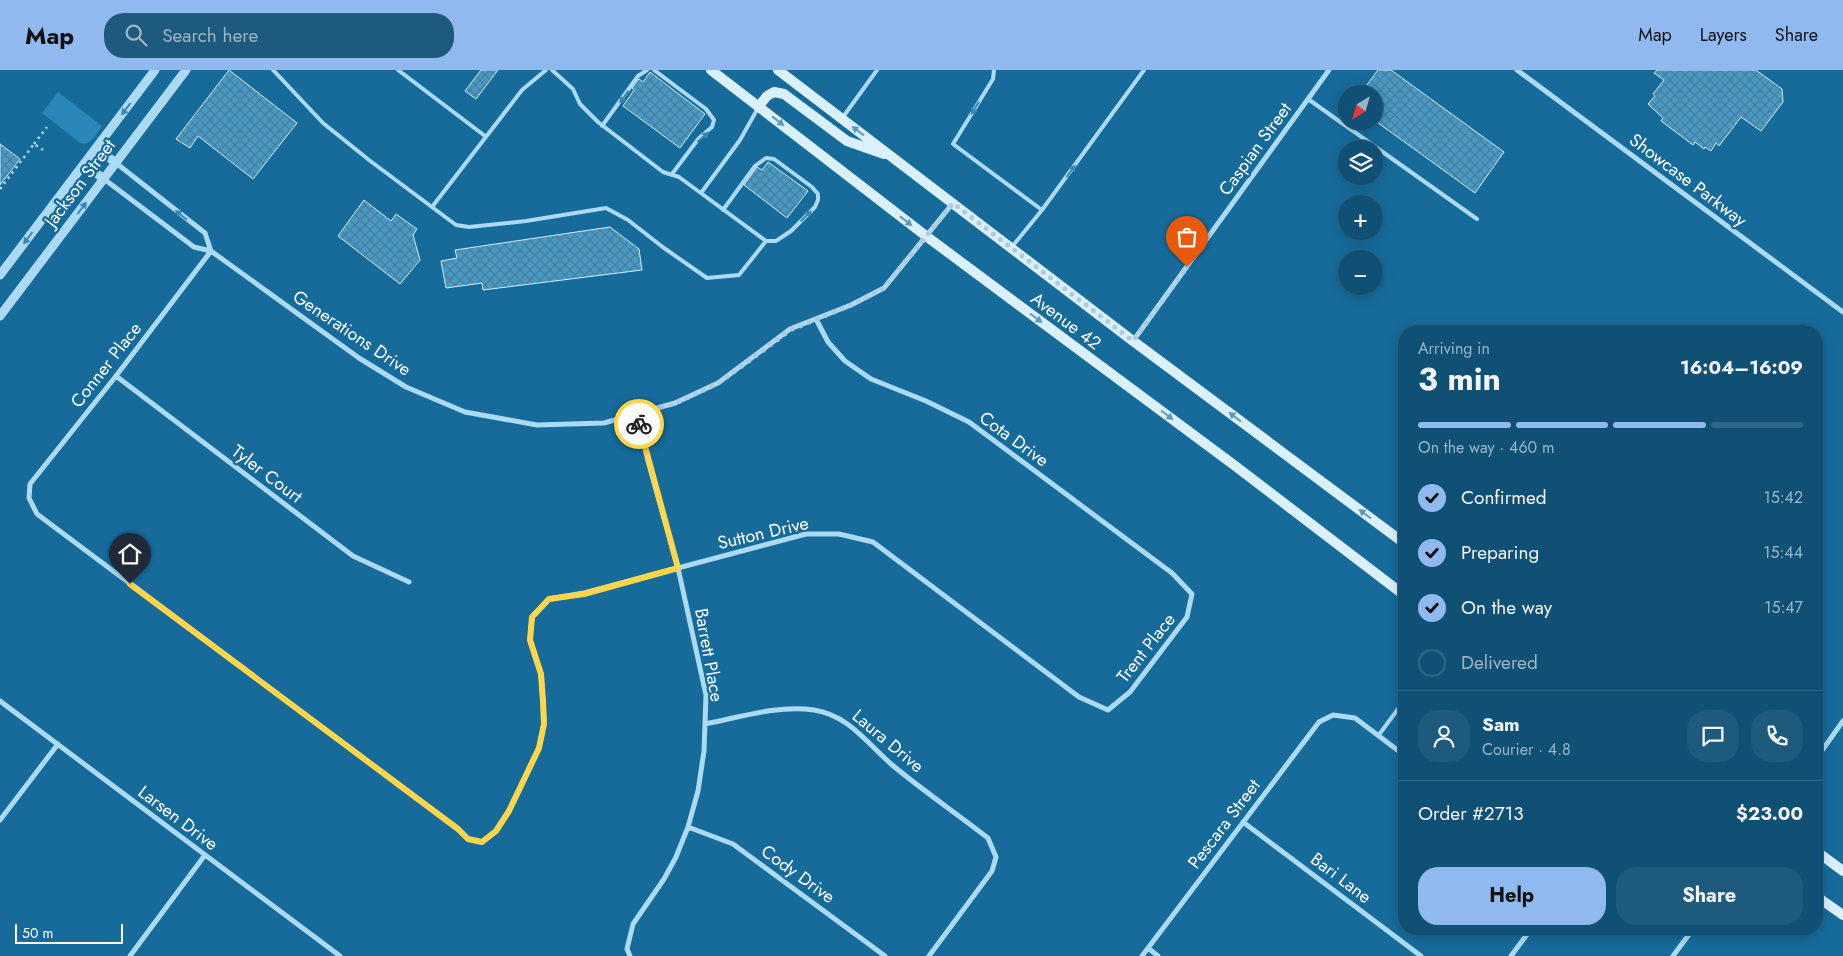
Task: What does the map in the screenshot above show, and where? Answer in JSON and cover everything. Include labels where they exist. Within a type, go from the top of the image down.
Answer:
[{"type":"main road","name":"Avenue 42","points":[[712,70],[926,236],[1234,465],[1398,590]]},
{"type":"main road","name":"Avenue 42","points":[[778,70],[1133,341],[1398,540]]},
{"type":"main road","points":[[759,106],[767,96],[774,92],[784,94],[847,141],[892,156]]},
{"type":"main road","points":[[1823,856],[1843,871]]},
{"type":"main road","points":[[1823,901],[1843,915]]},
{"type":"street","name":"Jackson Street","points":[[0,275],[155,70]]},
{"type":"street","name":"Jackson Street","points":[[0,316],[186,70]]},
{"type":"street","name":"Caspian Street","points":[[1133,341],[1329,70]]},
{"type":"street","name":"Showcase Parkway","points":[[1517,70],[1843,312]]},
{"type":"street","points":[[96,148],[116,163]]},
{"type":"street","name":"Generations Drive","points":[[116,163],[205,233],[212,251]]},
{"type":"street","points":[[84,164],[104,179]]},
{"type":"street","name":"Generations Drive","points":[[104,179],[194,247],[212,251],[359,358],[406,387],[465,412],[537,425],[604,422],[676,403],[718,383],[790,330],[851,305],[884,288],[953,203]]},
{"type":"street","name":"Conner Place","points":[[212,251],[30,484],[29,498],[37,514],[458,829],[468,839],[482,842],[496,831],[509,811],[539,748],[544,724],[543,701],[541,674],[530,640],[532,617]]},
{"type":"street","name":"Cota Drive","points":[[816,319],[828,342],[845,361],[871,379],[926,401],[969,422],[1172,573],[1192,594]]},
{"type":"street","name":"Tyler Court","points":[[116,376],[353,556],[409,582]]},
{"type":"street","name":"Barrett Place","points":[[630,956],[627,949],[633,924],[664,879],[676,857],[688,827],[698,791],[704,751],[706,696],[678,568],[648,462],[637,414]]},
{"type":"street","name":"Sutton Drive","points":[[532,617],[549,599],[584,594],[806,534],[839,534],[873,542],[1079,697],[1108,710]]},
{"type":"street","name":"Trent Place","points":[[1108,710],[1130,692],[1187,617],[1192,594]]},
{"type":"street","name":"Larsen Drive","points":[[0,701],[340,956]]},
{"type":"street","name":"Laura Drive","points":[[705,724],[786,708],[816,710],[838,717],[861,735],[892,764],[988,838],[996,856],[992,871],[929,956]]},
{"type":"street","name":"Pescara Street","points":[[1142,956],[1319,722],[1333,715],[1355,718],[1378,736]]},
{"type":"street","points":[[1823,749],[1843,722]]},
{"type":"street","points":[[1378,736],[1398,751]]},
{"type":"street","points":[[0,820],[58,744]]},
{"type":"street","name":"Bari Lane","points":[[1243,822],[1421,956]]},
{"type":"street","name":"Cody Drive","points":[[688,827],[733,844],[885,956]]},
{"type":"street","points":[[130,956],[205,855]]},
{"type":"street","points":[[1511,956],[1527,935]]},
{"type":"street","points":[[1673,956],[1689,935]]},
{"type":"street","points":[[1148,948],[1158,956]]},
{"type":"lane","points":[[273,70],[323,123],[456,225],[469,226],[526,221],[606,208],[628,220],[707,278],[739,275],[766,241]]},
{"type":"lane","points":[[398,70],[485,136]]},
{"type":"lane","points":[[432,207],[522,90],[546,70]]},
{"type":"lane","points":[[552,70],[572,89],[580,104],[602,126],[663,172],[679,177],[723,210],[766,241],[776,241],[784,236],[815,207],[818,194],[774,159],[766,158],[755,166],[723,210]]},
{"type":"lane","points":[[602,126],[638,76],[646,70]]},
{"type":"lane","points":[[654,70],[706,109],[714,120],[712,127],[699,138],[672,174]]},
{"type":"lane","points":[[842,119],[877,70]]},
{"type":"lane","points":[[994,70],[993,79],[952,144],[1042,210]]},
{"type":"lane","points":[[1011,248],[1042,210],[1144,70]]},
{"type":"lane","points":[[1308,99],[1477,219]]},
{"type":"lane","points":[[701,193],[740,140],[759,106]]},
{"type":"lane","points":[[1378,736],[1398,709]]},
{"type":"path","points":[[0,189],[47,127]]},
{"type":"path","points":[[34,144],[43,150]]},
{"type":"shaded area","points":[[58,92],[102,126],[87,143],[80,143],[42,113]]},
{"type":"building","points":[[229,70],[297,123],[253,179],[198,136],[190,148],[176,139]]},
{"type":"building","points":[[481,70],[498,70],[476,99],[465,91]]},
{"type":"building","points":[[1378,70],[1391,70],[1504,152],[1475,193],[1383,127],[1383,85],[1367,85]]},
{"type":"building","points":[[1657,70],[1756,70],[1782,89],[1783,102],[1761,131],[1741,117],[1719,146],[1716,143],[1711,151],[1705,147],[1704,149],[1695,142],[1693,145],[1661,121],[1663,118],[1648,104],[1664,80],[1654,73]]},
{"type":"building","points":[[650,72],[705,114],[680,148],[623,106],[639,79],[643,82]]},
{"type":"building","points":[[0,144],[20,159],[0,185]]},
{"type":"building","points":[[768,162],[808,191],[787,218],[744,185],[757,167],[762,170]]},
{"type":"building","points":[[364,200],[391,221],[396,214],[417,229],[413,235],[420,260],[400,284],[338,236]]},
{"type":"building","points":[[610,227],[639,249],[642,270],[483,290],[482,283],[446,288],[441,261],[457,258],[455,250]]},
{"type":"way so far","points":[[639,424],[637,414],[676,403],[718,383],[790,330],[851,305],[884,288],[953,203],[1133,341],[1187,267]]},
{"type":"route","points":[[130,584],[458,829],[468,839],[482,842],[496,831],[509,811],[539,748],[544,724],[543,701],[541,674],[530,640],[532,617],[549,599],[584,594],[678,568],[639,424]]}]
